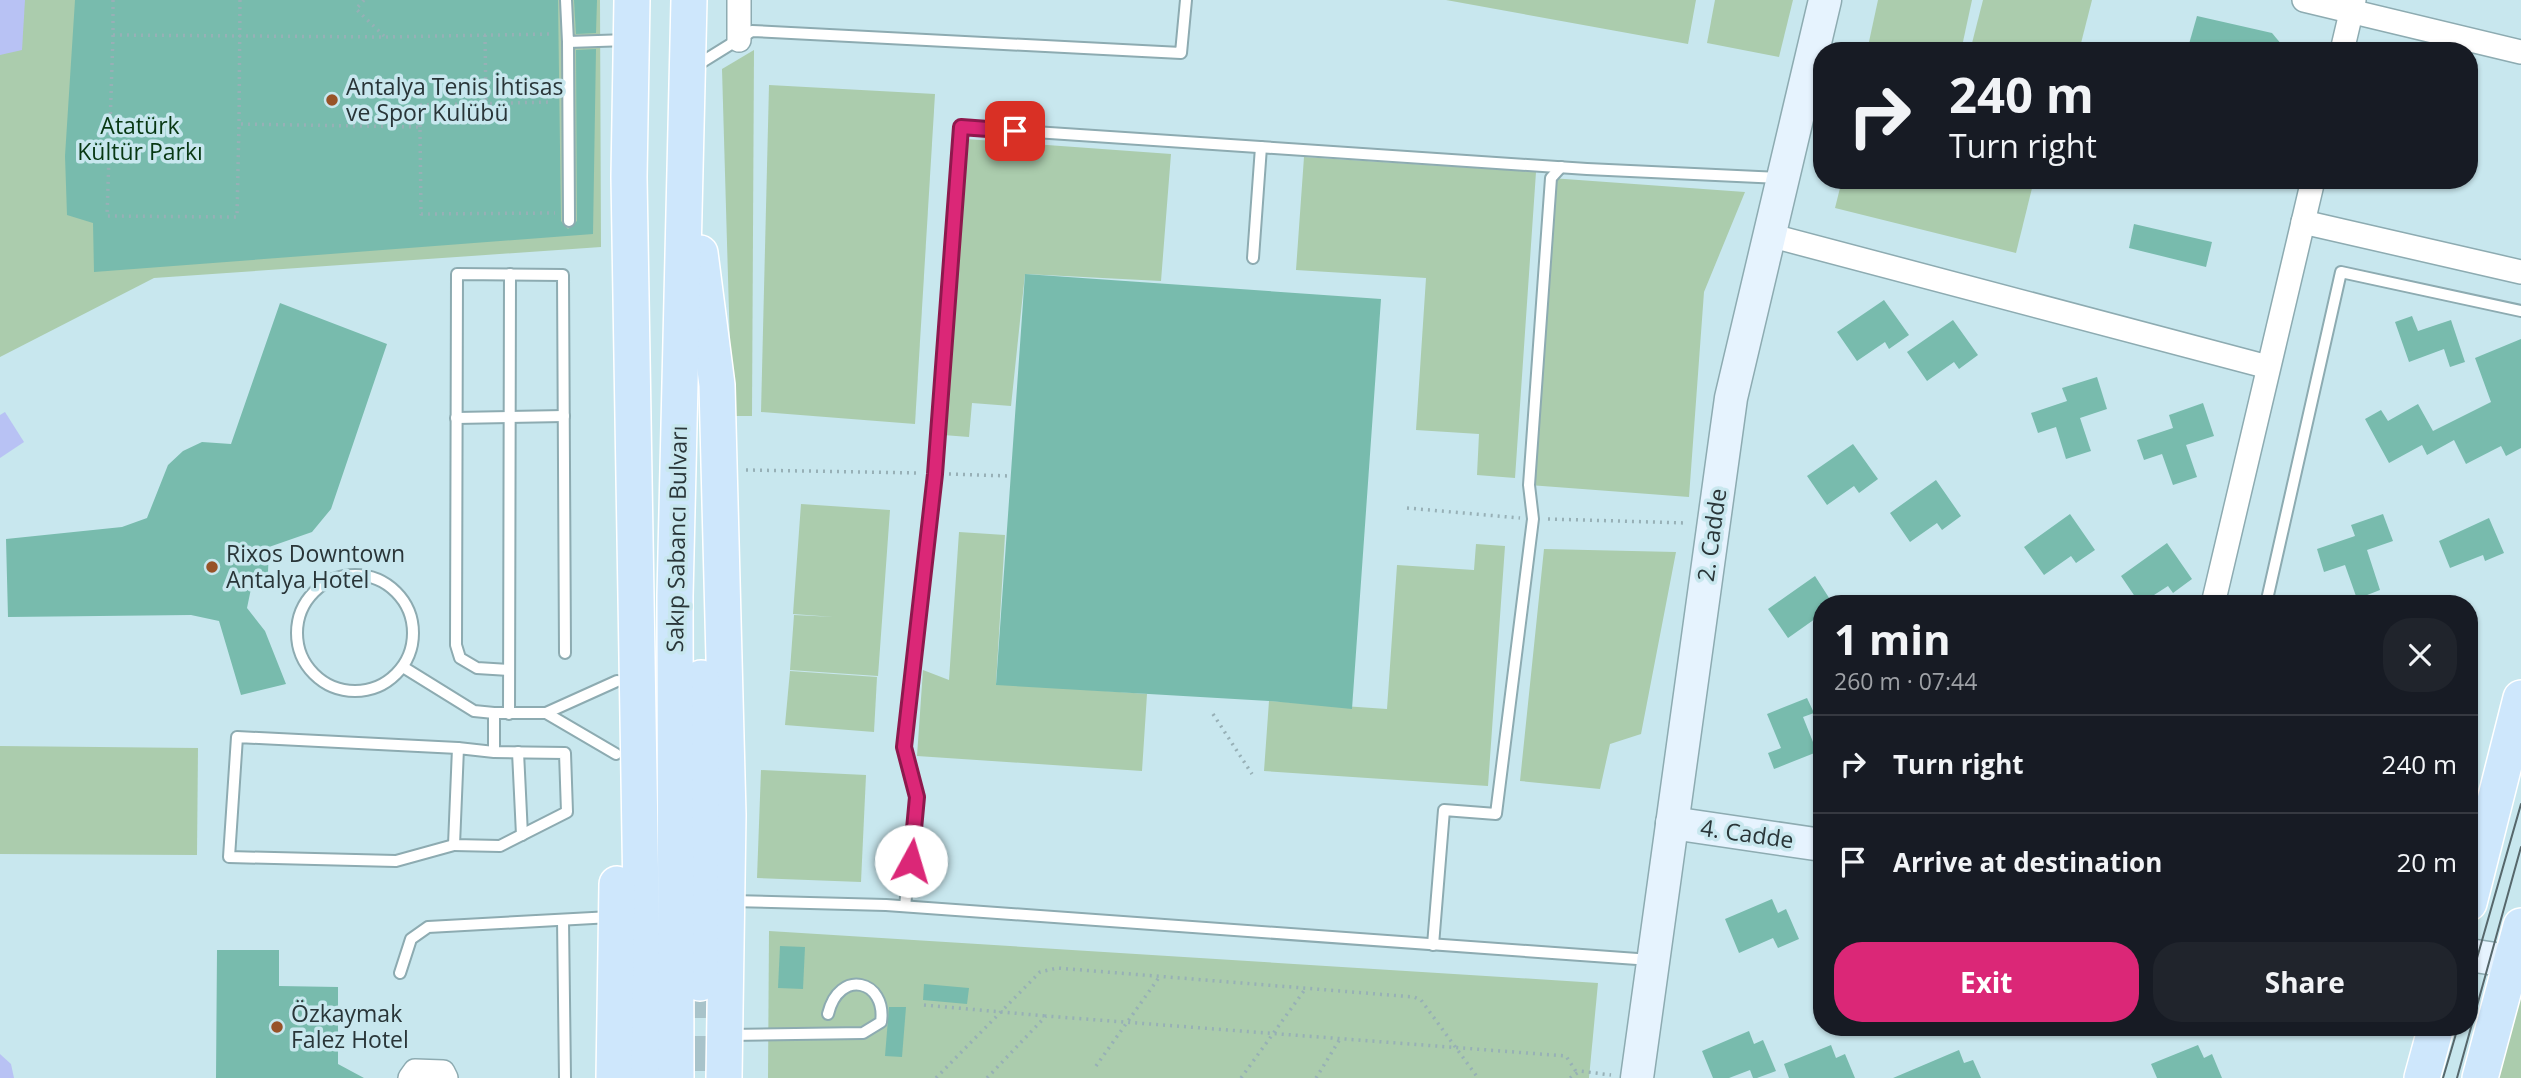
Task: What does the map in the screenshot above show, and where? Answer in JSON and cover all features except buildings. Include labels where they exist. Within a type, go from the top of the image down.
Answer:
[{"type":"main road","name":"Sakıp Sabancı Bulvarı","points":[[632,0],[629,177],[644,1078]]},
{"type":"main road","name":"Sakıp Sabancı Bulvarı","points":[[676,1078],[675,596],[686,72],[690,0]]},
{"type":"main road","points":[[686,110],[694,209],[717,385],[728,815],[724,1078]]},
{"type":"main road","points":[[614,1078],[618,917],[617,495],[629,177]]},
{"type":"main road","points":[[694,209],[701,673],[700,983]]},
{"type":"main road","points":[[2478,868],[2521,698]]},
{"type":"main road","points":[[2480,1078],[2516,962],[2521,926]]},
{"type":"main road","points":[[2422,1078],[2434,1036]]},
{"type":"street","points":[[738,40],[739,0]]},
{"type":"street","name":"2. Cadde","points":[[1815,42],[1825,0]]},
{"type":"street","points":[[2304,0],[2376,7],[2521,51]]},
{"type":"street","points":[[2344,42],[2353,5]]},
{"type":"street","name":"2. Cadde","points":[[1637,1078],[1731,398],[1813,51]]},
{"type":"street","points":[[2215,595],[2311,189]]},
{"type":"street","points":[[2304,222],[2521,272]]},
{"type":"street","points":[[1769,234],[2268,367]]},
{"type":"street","name":"4. Cadde","points":[[1672,823],[1813,844]]},
{"type":"street","points":[[2478,956],[2516,962]]},
{"type":"street","points":[[410,1078],[415,1071],[443,1072],[446,1078]]},
{"type":"lane","points":[[566,0],[569,221]]},
{"type":"lane","points":[[686,72],[751,31],[1181,53],[1186,0]]},
{"type":"lane","points":[[568,38],[630,40]]},
{"type":"lane","points":[[905,906],[917,797],[904,747],[935,474],[961,127],[1561,167],[1783,178]]},
{"type":"lane","points":[[1253,258],[1261,147]]},
{"type":"lane","points":[[1433,944],[1444,810],[1496,814],[1533,519],[1529,485],[1551,178],[1561,167]]},
{"type":"lane","points":[[2268,595],[2341,272],[2521,311]]},
{"type":"lane","points":[[509,670],[477,668],[460,658],[456,645],[457,274],[564,275],[565,653]]},
{"type":"lane","points":[[509,714],[510,274]]},
{"type":"lane","points":[[456,418],[564,416]]},
{"type":"lane","points":[[347,574],[370,575],[390,585],[406,602],[413,624],[412,647],[402,667],[386,683],[364,691],[341,690],[321,680],[305,663],[297,641],[298,618],[308,598],[325,582],[347,574]]},
{"type":"lane","points":[[402,667],[474,711],[509,714],[545,713],[617,681]]},
{"type":"lane","points":[[494,713],[494,752]]},
{"type":"lane","points":[[545,713],[616,754]]},
{"type":"lane","points":[[237,737],[458,748],[494,752],[565,753],[567,812],[500,846],[454,845],[396,861],[229,857],[237,737]]},
{"type":"lane","points":[[454,845],[458,748]]},
{"type":"lane","points":[[518,752],[522,835]]},
{"type":"lane","points":[[727,901],[905,906],[1654,960]]},
{"type":"lane","points":[[400,973],[411,939],[428,927],[618,917]]},
{"type":"lane","points":[[563,920],[565,1078]]},
{"type":"lane","points":[[725,1035],[863,1033],[881,1022],[883,1007],[878,996],[867,988],[843,986],[835,994],[828,1014]]},
{"type":"path","points":[[113,0],[107,216],[237,217],[240,0]]},
{"type":"path","points":[[364,0],[356,9],[385,37]]},
{"type":"path","points":[[113,35],[485,35],[568,38]]},
{"type":"path","points":[[485,35],[486,104]]},
{"type":"path","points":[[541,213],[421,214],[421,105],[568,102]]},
{"type":"path","points":[[239,124],[420,127]]},
{"type":"path","points":[[719,470],[1010,476]]},
{"type":"path","points":[[1407,508],[1533,519],[1714,523]]},
{"type":"path","points":[[1213,714],[1252,774]]},
{"type":"path","points":[[936,1078],[1040,972],[1049,968],[1413,997],[1421,1000],[1478,1078]]},
{"type":"path","points":[[1096,1066],[1160,976]]},
{"type":"path","points":[[1241,1078],[1306,988]]},
{"type":"path","points":[[924,1005],[1566,1056],[1577,1073]]},
{"type":"path","points":[[987,1078],[1046,1016]]},
{"type":"path","points":[[1316,1078],[1340,1039]]},
{"type":"path","points":[[1570,1078],[1580,1071],[1637,1078]]},
{"type":"green space","name":"Atatürk Kültür Parkı","points":[[0,0],[600,0],[601,247],[154,278],[0,357]]},
{"type":"green space","points":[[1446,0],[1696,0],[1688,44]]},
{"type":"green space","points":[[1715,0],[1793,0],[1779,57],[1707,43]]},
{"type":"green space","points":[[1878,0],[1972,0],[1963,42],[1869,42]]},
{"type":"green space","points":[[1983,0],[2092,0],[2081,42],[1972,42]]},
{"type":"green space","points":[[754,50],[752,416],[732,416],[722,69]]},
{"type":"green space","points":[[769,85],[935,94],[915,424],[761,412]]},
{"type":"green space","points":[[966,139],[1171,154],[1161,281],[1025,274],[1011,406],[972,403],[969,437],[943,435]]},
{"type":"green space","points":[[1304,157],[1536,172],[1515,478],[1477,475],[1479,434],[1416,430],[1426,278],[1296,270]]},
{"type":"green space","points":[[1551,178],[1745,192],[1704,292],[1689,497],[1529,485]]},
{"type":"green space","points":[[1840,189],[2032,189],[2016,253],[1835,208]]},
{"type":"green space","points":[[801,504],[890,510],[878,676],[790,670],[794,615],[834,617],[793,614]]},
{"type":"green space","points":[[959,532],[1005,535],[996,683],[1147,694],[1142,771],[917,756],[923,670],[949,680]]},
{"type":"green space","points":[[1476,544],[1505,546],[1488,786],[1264,771],[1269,701],[1387,709],[1397,565],[1474,570]]},
{"type":"green space","points":[[1544,549],[1676,552],[1641,734],[1610,744],[1600,789],[1520,781]]},
{"type":"green space","points":[[790,671],[877,677],[874,732],[785,725]]},
{"type":"green space","points":[[0,746],[198,748],[197,855],[0,854]]},
{"type":"green space","points":[[761,770],[866,775],[861,882],[757,878]]},
{"type":"green space","points":[[769,931],[1598,983],[1589,1078],[768,1078]]},
{"type":"green space","points":[[2521,998],[2521,1078],[2491,1078],[2508,999]]},
{"type":"water","points":[[0,0],[25,0],[22,50],[0,55]]},
{"type":"water","points":[[5,412],[24,442],[0,458],[0,415]]},
{"type":"water","points":[[0,1054],[11,1064],[14,1078],[0,1078]]},
{"type":"tunnel","points":[[700,983],[700,1078]]},
{"type":"tram line","points":[[2478,954],[2521,804]]},
{"type":"tram line","points":[[2478,1002],[2521,847]]},
{"type":"tram line","points":[[2443,1078],[2455,1036]]},
{"type":"tram line","points":[[2457,1078],[2469,1036]]},
{"type":"place","name":"Antalya Tenis İhtisas ve Spor Kulübü","points":[[332,100]]},
{"type":"place","name":"Rixos Downtown Antalya Hotel","points":[[212,567]]},
{"type":"place","name":"Özkaymak Falez Hotel","points":[[277,1027]]},
{"type":"route","points":[[911,861],[917,797],[912,767],[904,747],[935,474],[961,127],[1015,131]]}]
